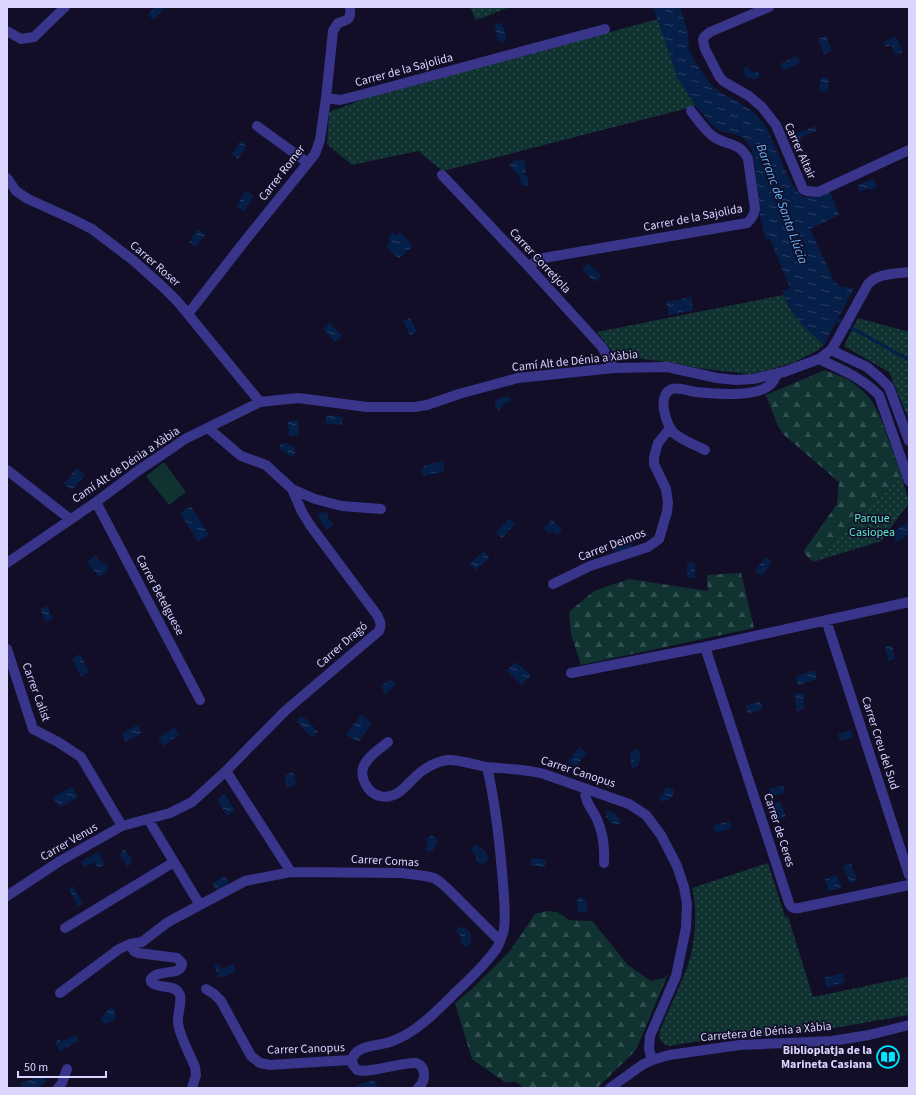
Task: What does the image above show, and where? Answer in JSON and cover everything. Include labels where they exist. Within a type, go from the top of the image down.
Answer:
[{"type":"street","points":[[7,31],[21,39],[34,36],[65,7]]},
{"type":"street","name":"Carrer Romer","points":[[188,314],[315,154],[320,140],[333,31],[338,23],[349,19],[351,14],[350,7]]},
{"type":"street","name":"Carrer Altair","points":[[769,7],[710,32],[704,37],[703,44],[716,71],[723,81],[749,96],[770,116],[776,125],[803,189],[818,192],[909,150]]},
{"type":"street","name":"Carrer de la Sajolida","points":[[326,98],[340,100],[360,96],[605,29]]},
{"type":"street","name":"Carrer de la Sajolida","points":[[529,267],[538,259],[747,223],[755,209],[746,153],[738,147],[715,138],[705,129],[691,111]]},
{"type":"street","points":[[257,126],[308,163]]},
{"type":"street","name":"Carrer Corretjola","points":[[442,175],[602,347],[614,368]]},
{"type":"street","name":"Carrer Roser","points":[[7,178],[16,191],[28,199],[92,229],[134,261],[163,287],[188,314],[260,402]]},
{"type":"street","name":"Camí Alt de Dénia a Xàbia","points":[[7,563],[96,502],[153,460],[185,440],[260,402],[298,398],[367,407],[426,406],[459,394],[518,378],[614,368],[667,367],[717,378],[736,380],[759,378],[819,359],[833,346],[868,284],[872,280],[882,276],[909,272]]},
{"type":"street","points":[[833,346],[867,367],[889,387],[909,441]]},
{"type":"street","points":[[819,359],[859,378],[879,395],[909,481]]},
{"type":"street","points":[[705,450],[675,434],[670,428],[667,422],[663,400],[668,391],[673,388],[700,392],[738,394],[754,391],[771,384],[778,373]]},
{"type":"street","name":"Carrer Dragó","points":[[148,819],[170,813],[192,802],[226,771],[285,711],[378,631],[381,626],[377,615],[310,525],[302,512],[292,489],[266,465],[242,456],[208,428]]},
{"type":"street","name":"Carrer Deimos","points":[[553,584],[590,566],[648,547],[658,539],[667,512],[668,503],[666,489],[654,464],[654,457],[658,443],[670,428]]},
{"type":"street","points":[[7,470],[70,519]]},
{"type":"street","points":[[292,489],[315,499],[342,506],[381,509]]},
{"type":"street","name":"Carrer Betelguese","points":[[96,502],[200,700]]},
{"type":"street","points":[[571,673],[705,647],[909,602]]},
{"type":"street","name":"Carrer Creu del Sud","points":[[826,620],[909,875]]},
{"type":"street","name":"Carrer de Ceres","points":[[705,647],[789,903],[792,907],[796,909],[909,885]]},
{"type":"street","name":"Carrer Calist","points":[[7,649],[33,729],[58,742],[81,757],[122,826]]},
{"type":"street","points":[[388,742],[366,762],[363,769],[364,783],[370,791],[377,796],[385,798],[392,796],[399,792],[422,771],[436,763],[448,760],[487,767]]},
{"type":"street","name":"Carrer Canopus","points":[[418,1088],[422,1083],[424,1076],[423,1068],[420,1064],[412,1062],[360,1071],[353,1065],[352,1060],[353,1056],[359,1050],[393,1042],[427,1020],[497,948],[504,930],[505,921],[496,815],[487,767],[530,770],[629,804],[646,815],[655,826],[672,855],[684,886],[687,914],[683,946],[676,976],[650,1036],[649,1049],[652,1060]]},
{"type":"street","points":[[226,771],[291,872]]},
{"type":"street","points":[[585,789],[585,798],[596,818],[604,841],[604,863]]},
{"type":"street","points":[[60,993],[119,948],[142,942],[168,922],[200,905],[148,819]]},
{"type":"street","name":"Carrer Venus","points":[[7,896],[60,860],[122,826],[148,819]]},
{"type":"street","points":[[65,928],[174,862]]},
{"type":"street","name":"Carrer Comas","points":[[200,905],[245,881],[291,872],[417,874],[434,878],[447,888],[500,941]]},
{"type":"street","points":[[130,944],[134,951],[138,954],[177,958],[182,963],[181,969],[156,974],[151,979],[151,982],[158,987],[172,988],[179,992],[181,996],[178,1024],[196,1067],[196,1075],[192,1088]]},
{"type":"street","name":"Carrer Canopus","points":[[206,989],[221,1001],[251,1056],[260,1063],[270,1065],[352,1060]]},
{"type":"street","name":"Carretera de Dénia a Xàbia","points":[[610,1088],[633,1071],[652,1060],[669,1055],[740,1045],[832,1041],[869,1035],[909,1025]]},
{"type":"street","points":[[58,1088],[62,1083],[67,1069]]},
{"type":"green space","points":[[470,7],[510,7],[476,20]]},
{"type":"green space","points":[[658,19],[678,79],[696,106],[443,171],[418,151],[352,165],[327,144],[329,112],[367,98]]},
{"type":"green space","points":[[784,295],[795,316],[806,329],[824,345],[818,350],[795,362],[766,371],[749,374],[697,368],[674,363],[620,356],[613,352],[597,332]]},
{"type":"green space","points":[[858,318],[909,332],[909,420],[889,372],[844,346]]},
{"type":"green space","points":[[825,370],[849,380],[863,391],[872,401],[881,419],[902,477],[867,507],[813,562],[803,552],[837,504],[839,482],[784,435],[778,426],[766,395]]},
{"type":"green space","points":[[164,462],[186,492],[169,505],[146,476]]},
{"type":"green space","name":"Parque Casiopea","points":[[902,477],[909,503],[881,541],[813,562],[867,507]]},
{"type":"green space","points":[[741,573],[754,628],[581,665],[571,634],[569,612],[594,591],[629,579],[708,591],[707,575]]},
{"type":"green space","points":[[768,863],[785,917],[788,917],[813,997],[909,977],[909,1015],[811,1032],[692,1042],[670,1046],[665,1045],[659,1036],[660,1031],[687,968],[694,939],[695,906],[692,888]]},
{"type":"green space","points":[[547,911],[557,912],[569,920],[592,921],[628,965],[651,981],[664,978],[668,974],[636,1050],[597,1088],[523,1088],[515,1082],[506,1083],[472,1059],[455,1003],[472,989],[510,951],[535,914]]},
{"type":"water","points":[[155,7],[165,7],[154,20],[148,15]]},
{"type":"water","points":[[653,7],[680,7],[688,33],[689,49],[697,64],[716,89],[747,107],[763,123],[796,190],[805,197],[816,197],[830,191],[839,215],[810,229],[834,281],[841,287],[854,288],[824,345],[799,321],[790,307],[783,291],[790,288],[770,239],[766,239],[760,217],[755,165],[751,148],[745,139],[737,135],[721,131],[713,126],[696,106],[678,79]]},
{"type":"water","points":[[499,22],[505,32],[504,43],[497,40],[497,34],[494,26]]},
{"type":"water","points":[[826,36],[832,51],[824,54],[818,39]]},
{"type":"water","points":[[896,37],[903,52],[896,55],[891,45],[885,47],[883,42]]},
{"type":"water","points":[[797,56],[800,63],[783,71],[780,64]]},
{"type":"water","points":[[746,67],[751,71],[758,72],[760,76],[756,79],[748,78],[743,73],[743,70]]},
{"type":"water","points":[[821,77],[829,78],[827,92],[819,91]]},
{"type":"water","points":[[815,126],[817,130],[800,138],[801,142],[798,143],[794,134]]},
{"type":"water","points":[[241,141],[247,146],[238,159],[232,154]]},
{"type":"water","points":[[524,159],[526,170],[524,174],[528,177],[529,186],[522,185],[517,174],[509,166],[514,161]]},
{"type":"water","points":[[874,179],[877,187],[870,190],[869,188],[860,192],[857,185]]},
{"type":"water","points":[[246,191],[254,196],[244,211],[236,206]]},
{"type":"water","points":[[198,229],[205,235],[196,247],[189,242]]},
{"type":"water","points":[[400,232],[413,246],[399,259],[386,246],[390,242],[388,238],[392,233],[397,235]]},
{"type":"water","points":[[588,263],[601,276],[595,282],[582,269]]},
{"type":"water","points":[[691,297],[693,310],[669,315],[666,302]]},
{"type":"water","points":[[410,318],[417,332],[410,335],[403,321]]},
{"type":"water","points":[[330,323],[342,336],[335,342],[323,329]]},
{"type":"water","points":[[507,396],[511,398],[511,401],[506,403],[499,410],[495,406],[495,401]]},
{"type":"water","points":[[326,415],[343,417],[342,425],[326,424]]},
{"type":"water","points":[[298,420],[299,435],[289,436],[288,421]]},
{"type":"water","points":[[283,443],[287,443],[294,447],[295,452],[293,456],[290,456],[280,449],[279,447]]},
{"type":"water","points":[[443,461],[444,472],[423,476],[422,469],[425,465]]},
{"type":"water","points":[[77,468],[85,475],[72,490],[64,484]]},
{"type":"water","points":[[191,506],[209,535],[198,542],[180,513]]},
{"type":"water","points":[[320,512],[327,513],[329,520],[333,523],[330,528],[326,529],[318,516]]},
{"type":"water","points":[[509,519],[515,524],[502,538],[496,532]]},
{"type":"water","points":[[552,520],[562,530],[557,535],[552,531],[549,534],[544,528]]},
{"type":"water","points":[[909,522],[909,534],[896,542],[891,533]]},
{"type":"water","points":[[632,541],[633,548],[615,553],[613,545]]},
{"type":"water","points":[[484,551],[489,558],[476,570],[470,564]]},
{"type":"water","points":[[96,556],[102,564],[106,564],[108,567],[107,571],[99,577],[87,562]]},
{"type":"water","points":[[766,557],[772,562],[762,576],[755,571]]},
{"type":"water","points":[[687,563],[695,563],[695,578],[687,577]]},
{"type":"water","points":[[47,606],[53,619],[46,622],[40,609]]},
{"type":"water","points":[[892,645],[895,659],[888,661],[885,647]]},
{"type":"water","points":[[80,654],[89,672],[81,676],[72,659]]},
{"type":"water","points":[[515,662],[531,675],[522,685],[507,671]]},
{"type":"water","points":[[815,670],[817,679],[798,685],[796,676]]},
{"type":"water","points":[[392,679],[396,685],[385,694],[381,686]]},
{"type":"water","points":[[796,693],[804,694],[804,709],[797,711],[795,702]]},
{"type":"water","points":[[760,701],[763,709],[748,714],[746,706]]},
{"type":"water","points":[[361,715],[372,723],[358,742],[346,735]]},
{"type":"water","points":[[299,717],[304,717],[318,732],[312,738],[297,722]]},
{"type":"water","points":[[138,725],[142,733],[126,742],[122,733]]},
{"type":"water","points":[[174,727],[179,735],[164,746],[158,738]]},
{"type":"water","points":[[851,730],[853,737],[840,741],[838,734]]},
{"type":"water","points":[[579,747],[586,753],[576,767],[568,762]]},
{"type":"water","points":[[635,749],[638,750],[640,754],[640,759],[638,766],[633,769],[631,766],[630,753]]},
{"type":"water","points":[[293,772],[296,783],[292,787],[286,787],[285,775]]},
{"type":"water","points":[[783,785],[785,793],[771,796],[769,789]]},
{"type":"water","points":[[72,787],[78,797],[61,807],[52,798]]},
{"type":"water","points":[[668,787],[673,789],[673,796],[668,800],[661,801],[659,797]]},
{"type":"water","points":[[225,794],[235,811],[227,816],[217,799]]},
{"type":"water","points":[[780,801],[786,817],[778,819],[773,804]]},
{"type":"water","points":[[607,811],[612,812],[617,816],[621,821],[619,824],[616,825],[611,823],[606,816]]},
{"type":"water","points":[[729,821],[732,828],[715,833],[713,826]]},
{"type":"water","points":[[431,835],[436,838],[437,842],[434,849],[429,852],[425,850],[428,843],[427,838]]},
{"type":"water","points":[[475,845],[482,848],[487,854],[488,859],[485,863],[481,864],[477,862],[476,856],[471,849]]},
{"type":"water","points":[[124,849],[132,861],[128,867],[119,854]]},
{"type":"water","points":[[98,852],[105,864],[98,868],[95,862],[84,867],[81,862]]},
{"type":"water","points":[[531,858],[546,860],[545,867],[530,865]]},
{"type":"water","points":[[851,864],[857,881],[850,883],[843,866]]},
{"type":"water","points":[[837,875],[841,888],[829,891],[825,879]]},
{"type":"water","points":[[224,876],[229,882],[218,891],[212,884]]},
{"type":"water","points":[[73,886],[83,904],[78,907],[69,889]]},
{"type":"water","points":[[580,897],[585,900],[587,904],[587,910],[583,913],[578,911],[577,900]]},
{"type":"water","points":[[458,927],[465,928],[471,934],[471,941],[466,947],[461,944],[461,936],[456,931]]},
{"type":"water","points":[[219,964],[221,969],[233,964],[236,972],[219,978],[214,965]]},
{"type":"water","points":[[843,973],[845,982],[827,988],[824,978]]},
{"type":"water","points":[[110,1008],[114,1009],[116,1016],[113,1021],[106,1024],[102,1021],[102,1018]]},
{"type":"water","points":[[76,1035],[79,1041],[60,1051],[55,1042],[59,1039],[61,1042]]},
{"type":"water","points":[[41,1076],[44,1077],[46,1081],[44,1084],[35,1088],[22,1088],[21,1083]]},
{"type":"water","points":[[374,1080],[378,1087],[356,1088],[357,1085]]},
{"type":"waterway","name":"Barranc de Santa Llúcia","points":[[834,318],[909,360]]},
{"type":"place","name":"Biblioplatja de la Marineta Casiana","points":[[888,1057]]}]
